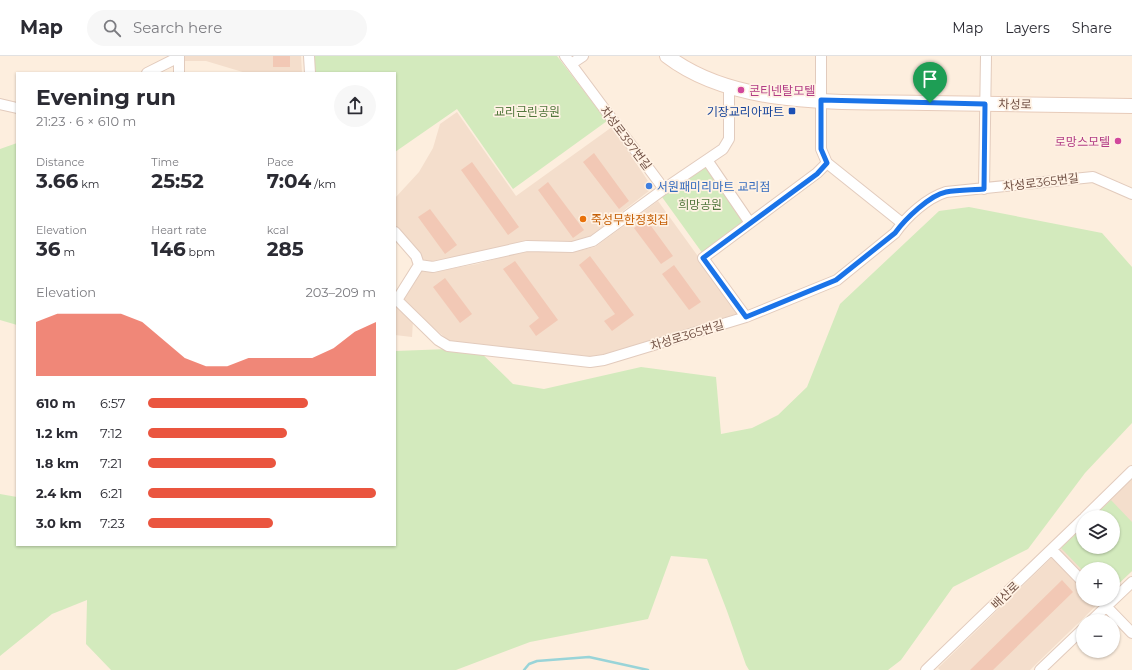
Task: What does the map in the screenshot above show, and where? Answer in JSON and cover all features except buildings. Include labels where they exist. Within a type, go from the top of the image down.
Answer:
[{"type":"main road","name":"차성로","points":[[667,56],[697,74],[729,88],[791,98],[985,104],[1132,106]]},
{"type":"street","points":[[309,56],[310,72]]},
{"type":"street","name":"차성로397번길","points":[[565,56],[664,189]]},
{"type":"street","points":[[571,64],[583,56]]},
{"type":"street","points":[[821,56],[821,149],[827,163],[902,223]]},
{"type":"street","points":[[984,189],[986,56]]},
{"type":"street","points":[[149,72],[179,57],[179,72]]},
{"type":"street","points":[[396,233],[416,256],[419,265],[434,267],[527,246],[572,247],[585,244],[597,238],[664,189],[723,150],[729,139],[729,88]]},
{"type":"street","points":[[0,104],[16,108]]},
{"type":"street","points":[[707,160],[750,223]]},
{"type":"street","points":[[746,317],[703,258],[817,174],[827,163]]},
{"type":"street","name":"차성로365번길","points":[[419,265],[397,300],[438,340],[448,346],[598,361],[746,317],[836,280],[895,233],[902,223],[940,194],[1094,176],[1132,194]]},
{"type":"street","points":[[1092,510],[1132,471]]},
{"type":"street","name":"배산로","points":[[928,669],[1076,526]]},
{"type":"street","points":[[1052,550],[1076,575]]},
{"type":"street","points":[[1099,614],[1132,582]]},
{"type":"street","points":[[1107,607],[1132,633]]},
{"type":"street","points":[[1040,670],[1076,636]]},
{"type":"shaded area","points":[[184,56],[301,56],[302,72],[243,72],[206,61],[184,61]]},
{"type":"shaded area","points":[[457,112],[516,196],[612,127],[650,184],[649,191],[589,237],[570,243],[522,242],[433,262],[424,261],[396,226],[396,197],[419,172],[433,148],[440,124]]},
{"type":"shaded area","points":[[658,201],[739,313],[597,357],[453,343],[403,301],[420,271],[432,272],[477,264],[521,252],[538,250],[573,252],[595,247]]},
{"type":"shaded area","points":[[396,303],[413,320],[412,337],[396,335]]},
{"type":"shaded area","points":[[1132,479],[1132,571],[1120,582],[1120,562],[1076,562],[1076,606],[1096,606],[1088,614],[1076,614],[1076,625],[1030,670],[940,670],[938,668],[1076,534],[1076,554],[1120,554],[1120,510],[1100,510]]},
{"type":"green space","name":"교리근린공원","points":[[314,56],[557,56],[607,121],[513,189],[457,109],[396,151],[396,72],[315,72]]},
{"type":"green space","points":[[16,143],[16,325],[0,320],[0,149]]},
{"type":"green space","name":"희망공원","points":[[706,167],[742,221],[703,254],[662,197]]},
{"type":"green space","points":[[969,207],[1102,233],[1132,267],[1132,423],[1085,473],[1028,549],[953,587],[901,660],[888,670],[749,670],[707,559],[671,556],[648,619],[530,642],[456,670],[111,670],[86,644],[87,600],[52,614],[0,656],[0,494],[16,497],[16,546],[396,546],[396,351],[476,348],[513,384],[544,389],[641,367],[716,377],[721,434],[752,428],[778,415],[807,387],[840,304],[939,211]]},
{"type":"green space","points":[[1111,500],[1132,522],[1132,571],[1120,582],[1120,562],[1076,562],[1076,564],[1061,548],[1076,534],[1076,554],[1120,554],[1120,510],[1100,510]]},
{"type":"waterway","points":[[524,670],[529,664],[537,661],[589,657],[648,670]]},
{"type":"place","name":"콘티넨탈모텔","points":[[741,90]]},
{"type":"place","name":"기장교리아파트","points":[[792,111]]},
{"type":"place","name":"로망스모텔","points":[[1118,141]]},
{"type":"place","name":"서원패미리마트 교리점","points":[[649,186]]},
{"type":"place","name":"죽성무한정횟집","points":[[583,219]]},
{"type":"route","points":[[821,100],[930,103],[985,104],[984,189],[946,192],[940,194],[902,223],[895,233],[836,280],[746,317],[703,258],[817,174],[827,163],[821,149],[821,100]]}]
